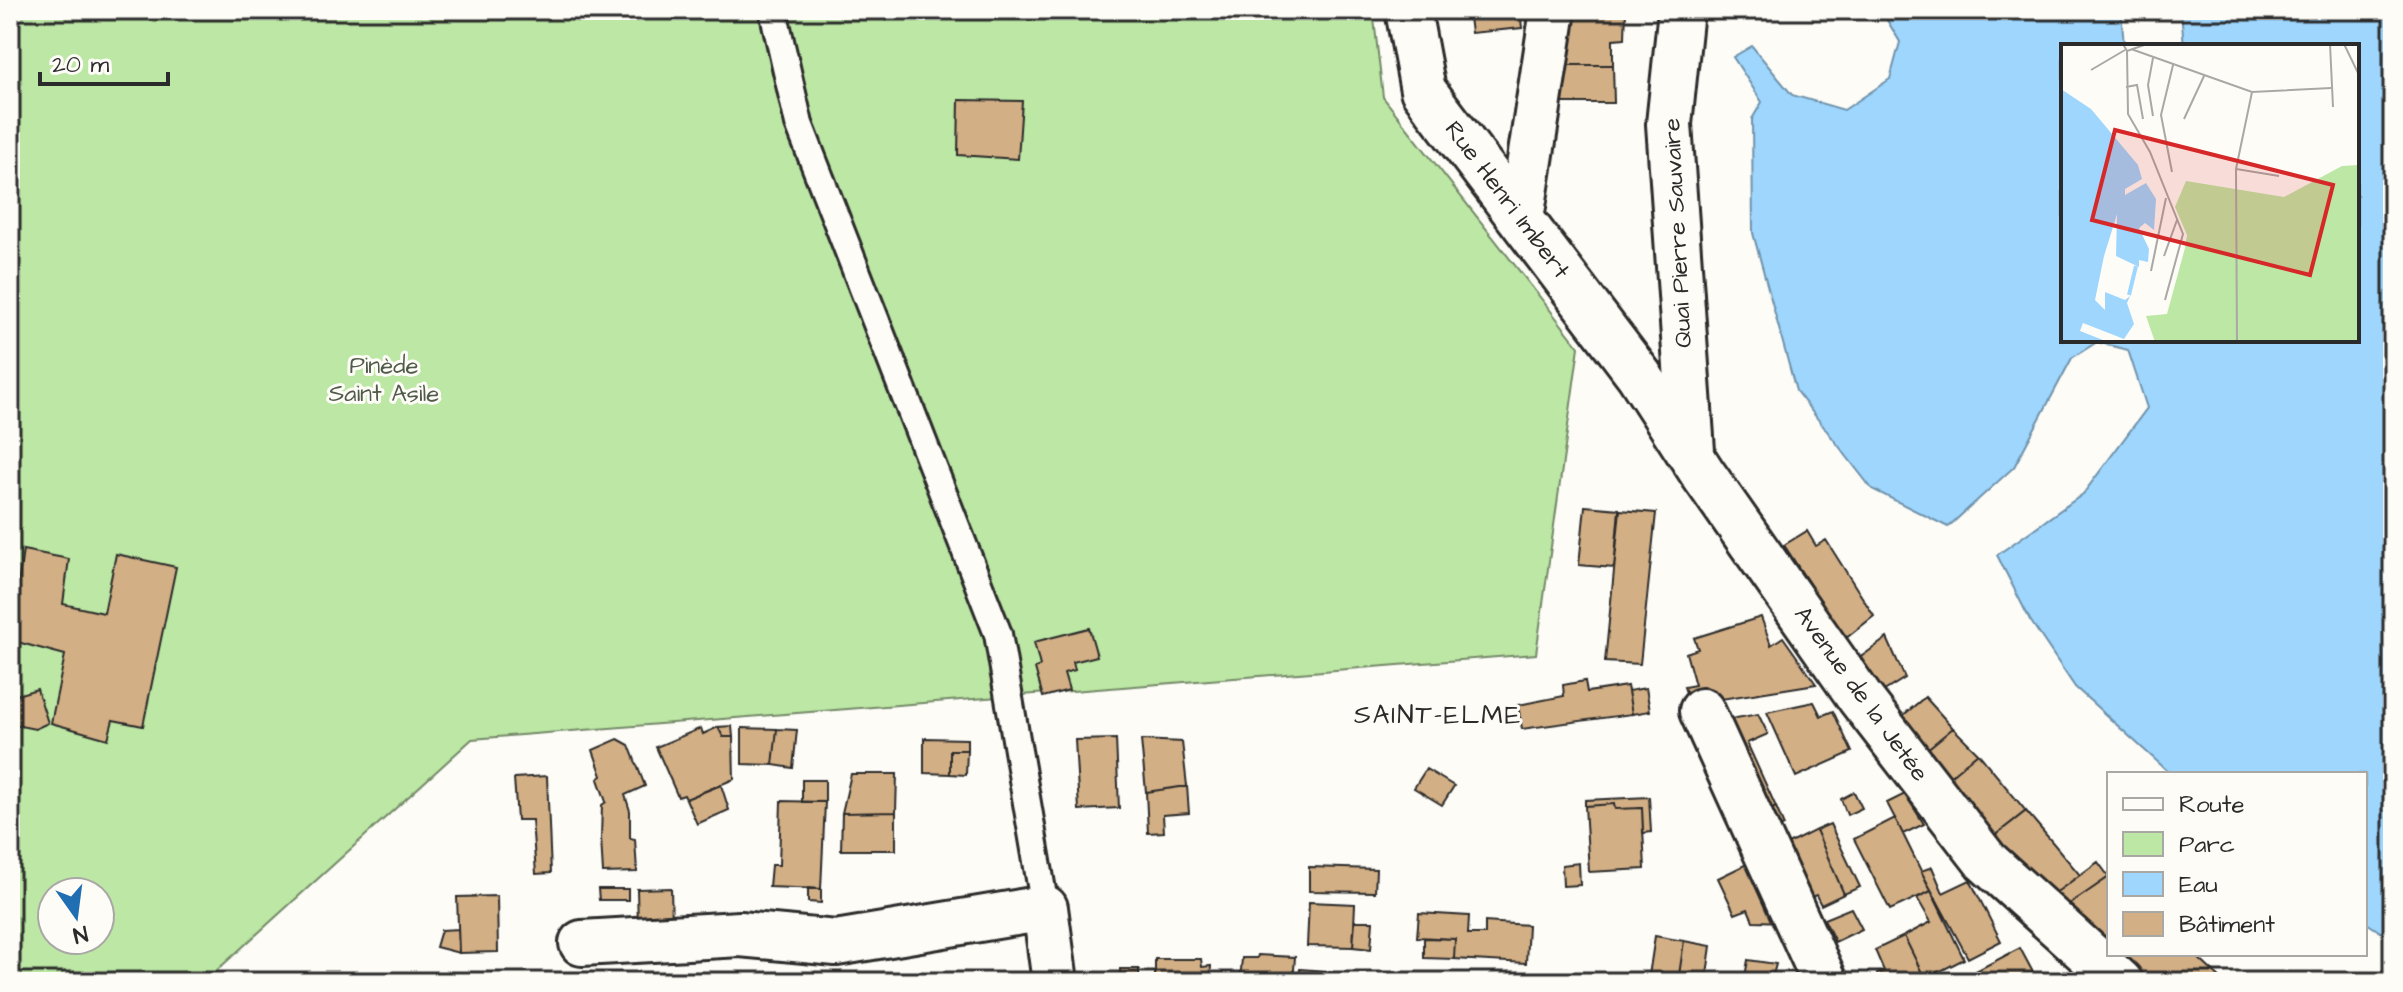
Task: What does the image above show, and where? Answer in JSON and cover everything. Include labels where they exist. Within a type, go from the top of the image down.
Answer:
[{"type":"street","name":"Rue Henri Imbert","points":[[1408,10],[1423,90],[1639,375]]},
{"type":"street","points":[[1521,219],[1553,10]]},
{"type":"street","name":"Quai Pierre Sauvaire","points":[[1681,10],[1669,124],[1692,457]]},
{"type":"street","name":"Avenue de la Jetée","points":[[1639,375],[1692,457],[1860,698],[1986,861],[2120,982]]},
{"type":"street","points":[[1702,711],[1825,982]]},
{"type":"street","points":[[582,943],[740,934],[836,943],[1045,912],[1055,982]]},
{"type":"lane","points":[[773,10],[799,124],[998,634],[1045,912]]},
{"type":"green space","name":"Pinède Saint Asile","points":[[10,10],[1373,10],[1383,97],[1579,347],[1536,654],[472,739],[204,982],[10,982]]},
{"type":"water","points":[[1881,10],[2121,10],[2124,44],[2061,44],[2061,342],[2097,342],[2072,358],[2014,467],[1948,527],[1872,489],[1796,391],[1753,233],[1752,119],[1762,102],[1733,57],[1752,46],[1792,95],[1844,110],[1890,79],[1900,42]]},
{"type":"water","points":[[2181,10],[2393,10],[2393,940],[2367,923],[2367,772],[2169,772],[2075,687],[2030,620],[1997,555],[2083,494],[2147,408],[2128,350],[2097,342],[2359,342],[2359,44],[2184,44]]},
{"type":"building","points":[[1468,10],[1520,10],[1522,28],[1471,33]]},
{"type":"building","points":[[1568,10],[1626,10],[1625,38],[1613,39],[1613,65],[1562,65]]},
{"type":"building","points":[[1562,65],[1613,65],[1614,103],[1563,103]]},
{"type":"building","points":[[959,100],[1022,101],[1018,159],[958,155]]},
{"type":"building","points":[[1585,506],[1619,509],[1614,568],[1579,565]]},
{"type":"building","points":[[1620,510],[1656,513],[1640,664],[1605,662]]},
{"type":"building","points":[[1807,531],[1816,546],[1826,540],[1874,616],[1845,639],[1784,545]]},
{"type":"building","points":[[23,550],[69,559],[63,604],[104,613],[116,554],[176,567],[143,726],[113,720],[108,739],[51,723],[65,655],[10,640]]},
{"type":"building","points":[[1761,617],[1771,645],[1783,637],[1816,684],[1690,704],[1684,687],[1695,685],[1686,653],[1698,649],[1694,638]]},
{"type":"building","points":[[1089,628],[1097,656],[1073,662],[1075,670],[1064,673],[1069,690],[1043,697],[1035,668],[1040,666],[1034,642]]},
{"type":"building","points":[[1887,638],[1905,678],[1881,693],[1858,659]]},
{"type":"building","points":[[1585,681],[1587,692],[1627,686],[1632,714],[1522,729],[1518,705],[1564,696],[1563,685]]},
{"type":"building","points":[[1646,688],[1650,711],[1632,714],[1628,691]]},
{"type":"building","points":[[37,689],[48,723],[35,729],[10,724],[10,697]]},
{"type":"building","points":[[1925,697],[1953,728],[1920,755],[1894,723]]},
{"type":"building","points":[[1814,702],[1821,716],[1833,711],[1852,752],[1796,777],[1767,712]]},
{"type":"building","points":[[1758,714],[1768,734],[1747,743],[1776,807],[1757,815],[1714,722]]},
{"type":"building","points":[[732,726],[733,737],[723,737],[718,727]]},
{"type":"building","points":[[718,727],[723,737],[733,737],[734,779],[686,799],[684,795],[678,797],[656,747],[701,728],[703,734]]},
{"type":"building","points":[[742,728],[777,729],[773,765],[742,764]]},
{"type":"building","points":[[1953,728],[1978,753],[1944,781],[1920,755]]},
{"type":"building","points":[[777,729],[797,730],[793,768],[773,765]]},
{"type":"building","points":[[924,738],[967,739],[967,750],[950,750],[950,774],[924,773]]},
{"type":"building","points":[[618,739],[629,745],[645,786],[625,795],[630,811],[630,838],[635,839],[637,872],[603,873],[602,805],[606,802],[598,779],[602,776],[593,750]]},
{"type":"building","points":[[1116,739],[1119,808],[1079,810],[1075,740]]},
{"type":"building","points":[[1141,740],[1182,742],[1187,786],[1146,792]]},
{"type":"building","points":[[950,750],[967,750],[966,775],[950,774]]},
{"type":"building","points":[[1978,753],[2026,811],[1993,837],[1944,781]]},
{"type":"building","points":[[1426,769],[1454,786],[1442,805],[1414,788]]},
{"type":"building","points":[[851,774],[897,774],[896,812],[842,813]]},
{"type":"building","points":[[547,776],[551,873],[536,874],[532,820],[517,820],[514,778]]},
{"type":"building","points":[[802,780],[825,780],[825,802],[802,802]]},
{"type":"building","points":[[721,785],[729,810],[697,824],[686,799]]},
{"type":"building","points":[[1187,786],[1189,813],[1163,815],[1164,832],[1148,833],[1146,792]]},
{"type":"building","points":[[1854,792],[1862,808],[1847,815],[1841,799]]},
{"type":"building","points":[[1905,794],[1924,824],[1903,834],[1887,803]]},
{"type":"building","points":[[1649,797],[1651,832],[1643,833],[1642,808],[1615,809],[1614,804],[1585,806],[1585,800]]},
{"type":"building","points":[[781,801],[825,802],[821,889],[769,887],[771,865],[779,865]]},
{"type":"building","points":[[1614,804],[1615,809],[1642,808],[1645,869],[1589,872],[1585,806]]},
{"type":"building","points":[[1776,807],[1784,826],[1766,834],[1757,815]]},
{"type":"building","points":[[2026,811],[2080,875],[2047,899],[1993,837]]},
{"type":"building","points":[[896,812],[896,850],[841,850],[842,813]]},
{"type":"building","points":[[1895,818],[1931,891],[1890,910],[1854,839]]},
{"type":"building","points":[[1830,824],[1860,887],[1844,894],[1816,830]]},
{"type":"building","points":[[1816,830],[1844,894],[1821,905],[1816,895],[1807,899],[1774,851]]},
{"type":"building","points":[[1759,858],[1793,922],[1753,921],[1748,909],[1735,914],[1718,878]]},
{"type":"building","points":[[2098,862],[2107,874],[2107,878],[2059,911],[2047,899]]},
{"type":"building","points":[[1579,863],[1580,885],[1563,886],[1562,865]]},
{"type":"building","points":[[1309,867],[1376,869],[1375,892],[1309,891]]},
{"type":"building","points":[[1932,867],[1943,893],[1970,880],[2001,941],[1968,958],[1921,871]]},
{"type":"building","points":[[2107,878],[2107,947],[2064,908]]},
{"type":"building","points":[[671,888],[672,926],[638,926],[637,889]]},
{"type":"building","points":[[808,888],[821,889],[821,903],[808,902]]},
{"type":"building","points":[[598,889],[628,889],[628,900],[599,900]]},
{"type":"building","points":[[1931,891],[1964,959],[1925,979],[1904,936],[1931,922],[1917,898]]},
{"type":"building","points":[[497,896],[498,952],[459,953],[457,897]]},
{"type":"building","points":[[1309,902],[1355,904],[1353,947],[1307,946]]},
{"type":"building","points":[[1851,908],[1862,929],[1835,942],[1824,919]]},
{"type":"building","points":[[1419,913],[1469,916],[1468,934],[1485,934],[1485,922],[1528,925],[1526,963],[1454,959],[1455,939],[1417,937]]},
{"type":"building","points":[[1355,921],[1373,921],[1371,949],[1353,947]]},
{"type":"building","points":[[458,929],[459,953],[436,947],[441,930]]},
{"type":"building","points":[[1655,936],[1684,941],[1678,982],[1648,982]]},
{"type":"building","points":[[1904,936],[1925,979],[1918,982],[1881,982],[1877,974],[1884,971],[1875,950]]},
{"type":"building","points":[[1424,938],[1455,939],[1454,959],[1424,958]]},
{"type":"building","points":[[1684,941],[1711,946],[1706,982],[1678,982]]},
{"type":"building","points":[[2020,948],[2036,978],[2027,982],[1974,982],[1970,974]]},
{"type":"building","points":[[1258,955],[1295,957],[1293,982],[1240,982],[1242,958],[1257,958]]},
{"type":"building","points":[[2116,956],[2196,956],[2224,982],[2145,982]]},
{"type":"building","points":[[1155,959],[1201,959],[1202,967],[1211,966],[1210,982],[1155,982]]},
{"type":"building","points":[[1748,960],[1776,964],[1773,975],[1783,976],[1782,982],[1744,982]]},
{"type":"building","points":[[1120,969],[1139,969],[1139,982],[1114,982],[1120,980]]},
{"type":"building","points":[[1300,969],[1326,971],[1326,982],[1299,982]]},
{"type":"building","points":[[1970,974],[1974,982],[1954,982]]},
{"type":"building","points":[[1707,976],[1720,979],[1719,982],[1706,982]]},
{"type":"district","name":"SAINT-ELME","points":[[1438,715]]}]
